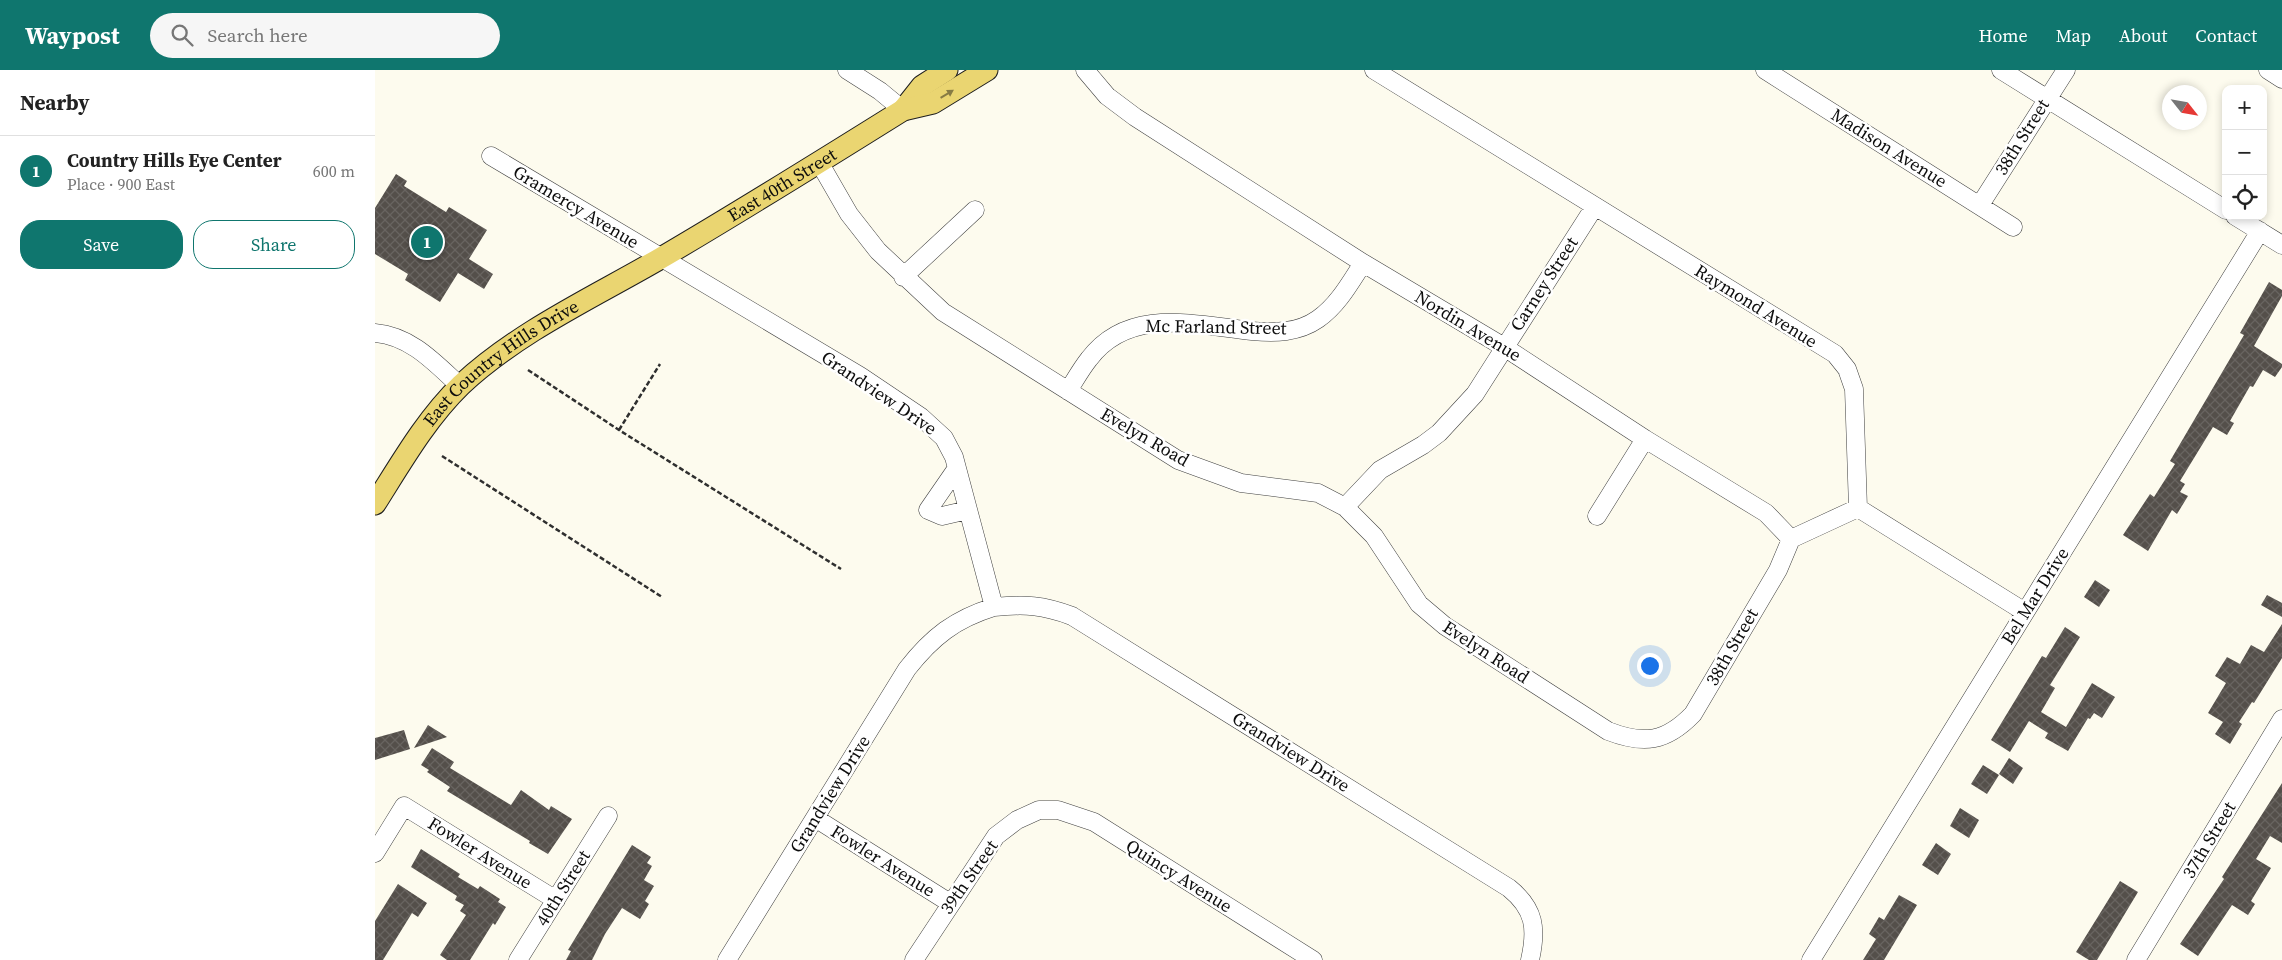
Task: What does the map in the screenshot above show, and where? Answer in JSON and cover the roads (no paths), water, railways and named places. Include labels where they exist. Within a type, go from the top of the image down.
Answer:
[{"type":"main road","name":"East 40th Street","points":[[903,110],[922,86],[947,70]]},
{"type":"main road","name":"East 40th Street","points":[[661,258],[903,110],[933,103],[987,70]]},
{"type":"main road","name":"East Country Hills Drive","points":[[375,504],[413,442],[461,386],[499,354],[548,322],[661,258]]},
{"type":"street","points":[[847,70],[880,91],[903,110]]},
{"type":"street","name":"Nordin Avenue","points":[[1085,70],[1107,96],[1135,117],[1363,263],[1504,346],[1645,439],[1766,513],[1791,539]]},
{"type":"street","name":"Raymond Avenue","points":[[1374,70],[1835,354],[1847,369],[1854,389],[1858,508]]},
{"type":"street","name":"Madison Avenue","points":[[1765,70],[2013,227]]},
{"type":"street","points":[[2001,70],[2222,207]]},
{"type":"street","name":"38th Street","points":[[1980,205],[2066,70]]},
{"type":"street","points":[[2267,70],[2282,79]]},
{"type":"street","name":"Gramercy Avenue","points":[[491,156],[661,258]]},
{"type":"street","name":"Evelyn Road","points":[[819,162],[849,214],[878,251],[943,312],[1178,460],[1241,484],[1317,494],[1345,507],[1373,536],[1419,604],[1445,626],[1609,731],[1639,740],[1655,739]]},
{"type":"street","name":"Carney Street","points":[[1345,507],[1380,470],[1423,445],[1457,416],[1475,394],[1595,206]]},
{"type":"street","points":[[903,276],[975,210]]},
{"type":"street","points":[[2242,220],[2282,245]]},
{"type":"street","name":"Bel Mar Drive","points":[[1811,960],[2260,231]]},
{"type":"street","name":"Grandview Drive","points":[[661,258],[860,376],[921,417],[944,438],[957,468],[993,607]]},
{"type":"street","name":"Mc Farland Street","points":[[1068,391],[1089,358],[1100,347],[1112,337],[1138,325],[1169,322],[1267,332],[1286,332],[1303,327],[1329,310],[1340,298],[1363,263]]},
{"type":"street","points":[[375,333],[391,334],[413,345],[461,386]]},
{"type":"street","points":[[1597,516],[1645,439]]},
{"type":"street","points":[[957,468],[928,510],[942,516],[968,510]]},
{"type":"street","points":[[1791,539],[1858,508],[2025,612]]},
{"type":"street","name":"38th Street","points":[[1655,739],[1682,726],[1693,714],[1778,570],[1791,539]]},
{"type":"street","name":"Grandview Drive","points":[[727,960],[907,669],[920,652],[934,638],[973,613],[993,607],[1023,604],[1039,606],[1072,616],[1509,888],[1520,897],[1528,909],[1533,923],[1534,941],[1530,960]]},
{"type":"street","name":"37th Street","points":[[2136,960],[2282,719]]},
{"type":"street","name":"Fowler Avenue","points":[[375,852],[404,806],[556,900]]},
{"type":"street","name":"39th Street","points":[[914,960],[997,836],[1017,820],[1039,810]]},
{"type":"street","name":"Quincy Avenue","points":[[1039,810],[1058,810],[1094,822],[1313,960]]},
{"type":"street","name":"40th Street","points":[[518,960],[608,816]]},
{"type":"street","name":"Fowler Avenue","points":[[815,818],[951,903]]},
{"type":"place","name":"Country Hills Eye Center","points":[[427,242]]}]
